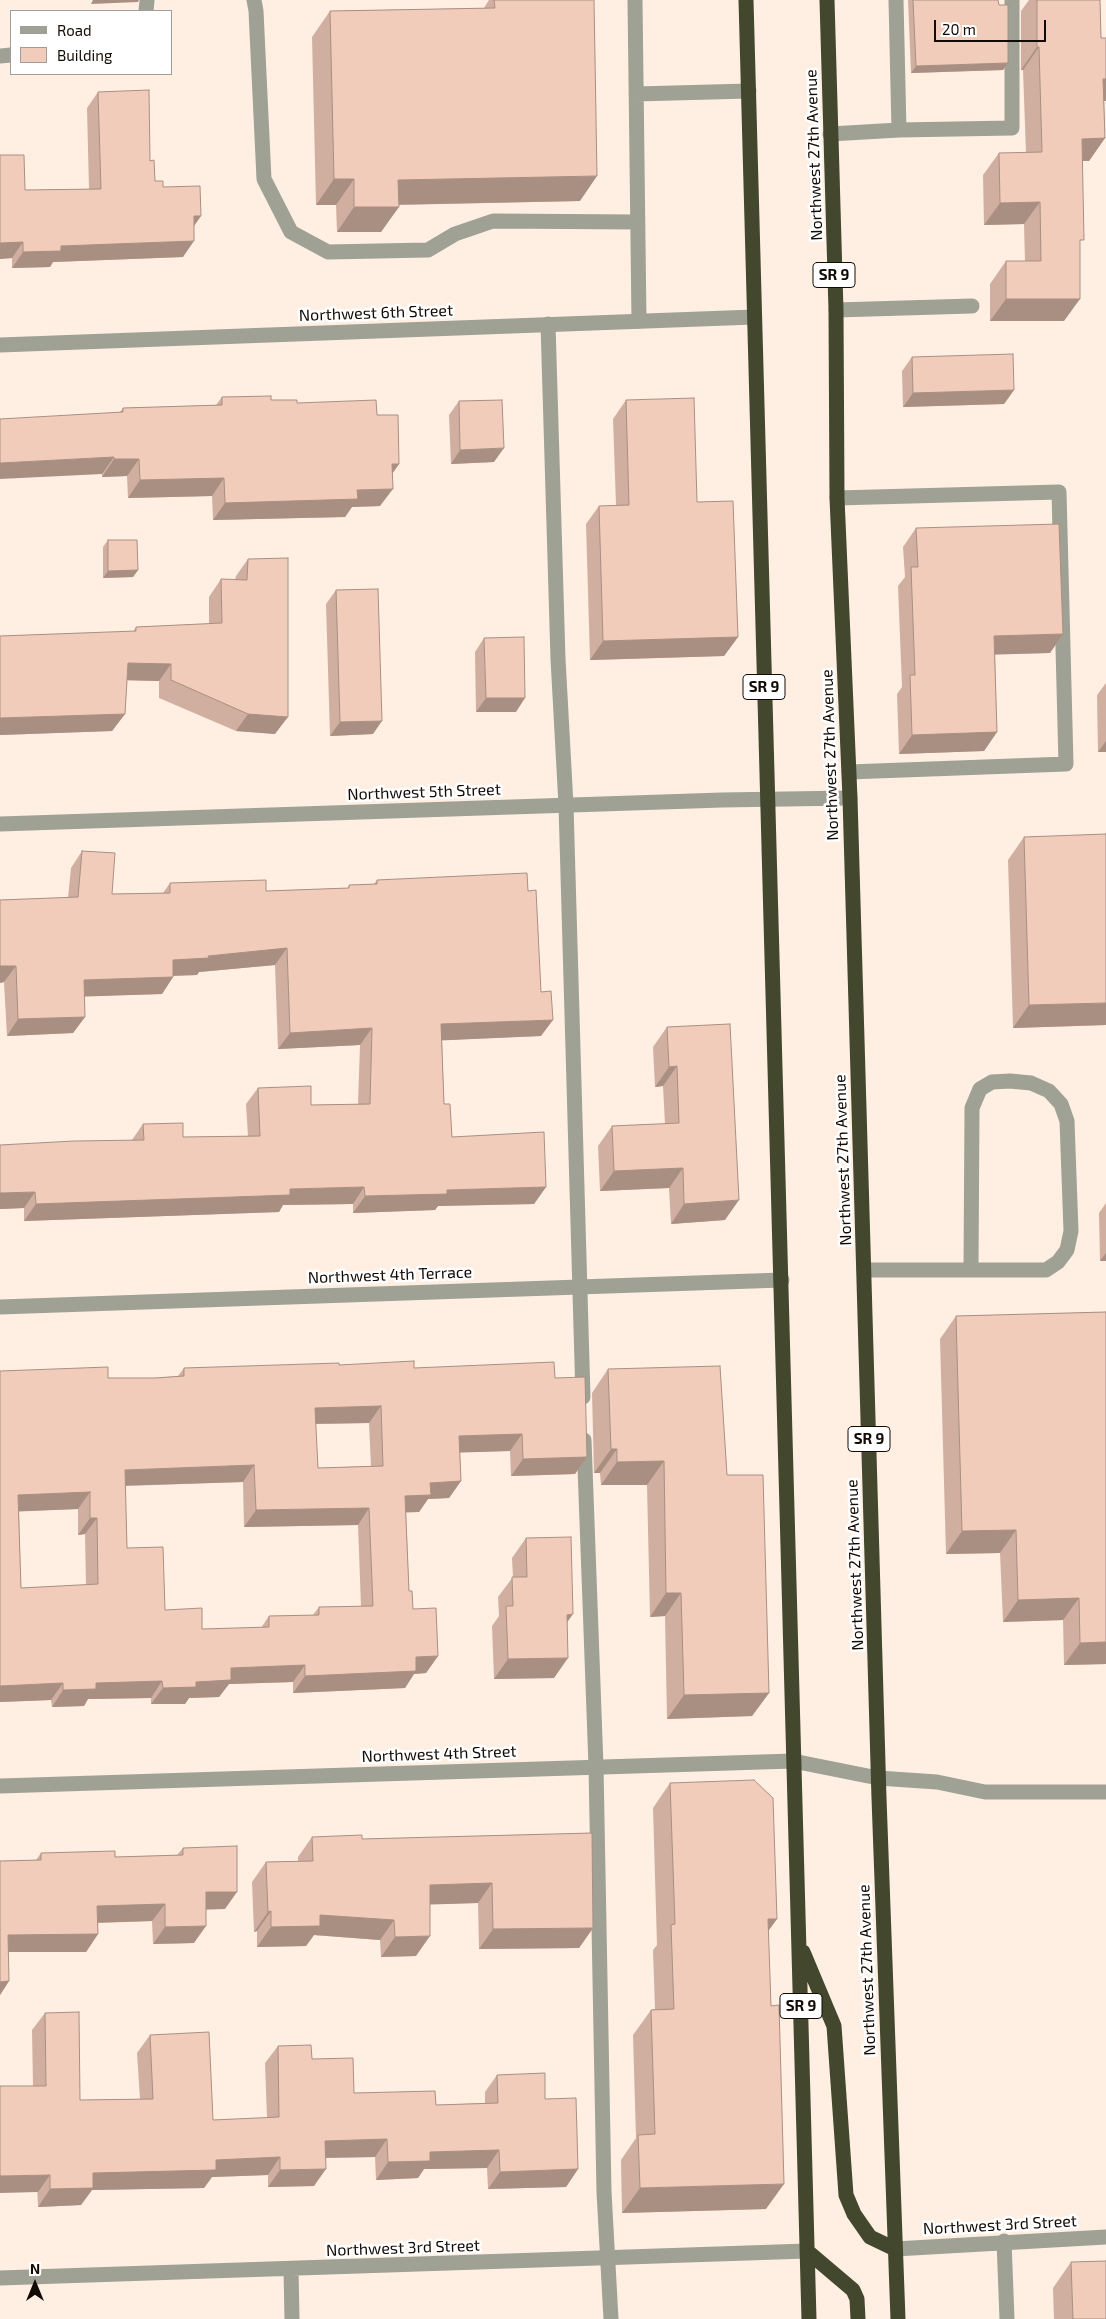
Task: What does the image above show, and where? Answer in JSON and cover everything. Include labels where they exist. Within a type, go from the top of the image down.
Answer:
[{"type":"highway","name":"SR 9","points":[[746,0],[809,2319]]},
{"type":"highway","name":"Northwest 27th Avenue","points":[[827,0],[836,310],[837,498],[850,798],[878,1778],[898,2319]]},
{"type":"highway","points":[[799,1944],[834,2026],[846,2195],[854,2214],[870,2237],[895,2249]]},
{"type":"highway","points":[[807,2251],[854,2290],[857,2300],[858,2319]]},
{"type":"street","points":[[254,0],[264,179],[291,232],[328,252],[428,250],[455,234],[493,221],[637,222]]},
{"type":"street","points":[[635,0],[638,321]]},
{"type":"street","points":[[896,0],[899,130]]},
{"type":"street","points":[[830,134],[899,130],[1012,128],[1012,0]]},
{"type":"street","points":[[636,94],[748,91]]},
{"type":"street","points":[[836,310],[972,306]]},
{"type":"street","name":"Northwest 6th Street","points":[[0,345],[754,317]]},
{"type":"street","points":[[548,324],[557,640],[566,805],[584,1410]]},
{"type":"street","points":[[837,498],[1059,492],[1066,764],[849,772]]},
{"type":"street","name":"Northwest 5th Street","points":[[0,824],[566,805],[850,798]]},
{"type":"street","points":[[864,1270],[1046,1270],[1058,1262],[1067,1250],[1071,1231],[1067,1121],[1061,1104],[1049,1091],[1031,1083],[992,1082],[980,1089],[972,1108],[971,1269]]},
{"type":"street","name":"Northwest 4th Terrace","points":[[0,1307],[782,1280]]},
{"type":"street","points":[[584,1429],[596,1766],[604,2182],[611,2319]]},
{"type":"street","name":"Northwest 4th Street","points":[[0,1786],[793,1761],[878,1778],[937,1782],[985,1792],[1106,1792]]},
{"type":"street","name":"Northwest 3rd Street","points":[[895,2249],[1004,2241],[1106,2237]]},
{"type":"street","points":[[1004,2241],[1007,2319]]},
{"type":"street","name":"Northwest 3rd Street","points":[[0,2278],[807,2251]]},
{"type":"street","points":[[291,2269],[292,2319]]},
{"type":"building","points":[[494,0],[594,0],[597,176],[398,180],[399,207],[354,207],[354,179],[334,179],[330,11],[495,8]]},
{"type":"building","points":[[913,0],[998,0],[999,5],[1008,5],[1008,63],[916,66]]},
{"type":"building","points":[[1037,0],[1100,0],[1101,38],[1106,38],[1106,79],[1103,79],[1105,138],[1082,139],[1084,240],[1080,240],[1080,299],[1006,299],[1006,261],[1041,261],[1040,202],[1000,203],[999,153],[1042,152],[1039,47],[1037,47]]},
{"type":"building","points":[[149,90],[150,161],[154,160],[155,181],[163,181],[163,187],[200,186],[201,216],[194,216],[194,241],[61,246],[61,251],[23,252],[23,242],[0,243],[0,155],[24,155],[25,190],[101,189],[98,92]]},
{"type":"building","points":[[1013,354],[1014,390],[913,393],[912,357]]},
{"type":"building","points":[[271,396],[271,400],[297,400],[297,403],[376,400],[377,415],[398,415],[399,464],[392,464],[393,489],[357,490],[358,499],[225,503],[224,478],[140,480],[139,459],[114,459],[114,457],[0,463],[0,419],[123,412],[123,408],[222,405],[222,397]]},
{"type":"building","points":[[694,398],[697,502],[733,501],[738,637],[603,641],[599,506],[629,505],[626,400]]},
{"type":"building","points":[[502,400],[504,448],[460,450],[459,401]]},
{"type":"building","points":[[1059,524],[1063,634],[994,636],[997,732],[912,735],[910,675],[915,675],[911,567],[918,567],[916,528]]},
{"type":"building","points":[[108,540],[137,540],[138,570],[108,571]]},
{"type":"building","points":[[288,558],[288,717],[248,714],[171,680],[171,664],[128,663],[125,714],[0,718],[0,636],[136,631],[136,627],[222,623],[221,579],[247,580],[248,559]]},
{"type":"building","points":[[378,589],[382,721],[340,722],[336,590]]},
{"type":"building","points":[[524,637],[525,698],[486,698],[484,638]]},
{"type":"building","points":[[1106,834],[1106,1003],[1029,1005],[1024,837]]},
{"type":"building","points":[[82,851],[115,853],[112,894],[170,893],[170,883],[266,880],[266,891],[349,888],[349,885],[377,884],[377,880],[527,873],[528,891],[536,890],[541,992],[551,991],[553,1020],[441,1024],[444,1104],[450,1104],[452,1137],[544,1132],[546,1187],[447,1190],[447,1194],[365,1196],[364,1187],[290,1189],[290,1195],[36,1204],[35,1192],[0,1193],[0,1145],[144,1140],[143,1124],[183,1123],[183,1137],[260,1136],[258,1088],[311,1086],[311,1105],[370,1104],[372,1028],[290,1033],[287,948],[208,956],[209,958],[173,960],[173,977],[84,980],[85,1017],[18,1019],[16,966],[0,966],[0,900],[78,897]]},
{"type":"building","points":[[730,1024],[739,1200],[684,1204],[683,1168],[614,1171],[612,1126],[679,1123],[677,1066],[669,1067],[667,1027]]},
{"type":"building","points":[[1106,1312],[1106,1642],[1080,1643],[1079,1598],[1018,1600],[1016,1530],[962,1531],[956,1316]]},
{"type":"building","points":[[414,1361],[414,1368],[554,1362],[555,1378],[585,1377],[587,1457],[523,1459],[522,1434],[459,1436],[461,1481],[430,1483],[431,1495],[405,1496],[409,1591],[412,1591],[413,1609],[436,1608],[438,1656],[416,1657],[416,1671],[305,1676],[305,1665],[231,1668],[231,1680],[196,1682],[196,1687],[163,1688],[162,1681],[96,1683],[96,1689],[63,1690],[63,1683],[0,1686],[0,1371],[108,1367],[108,1378],[155,1378],[184,1376],[184,1368],[339,1363],[339,1365]],"holes":[[[381,1406],[383,1466],[318,1468],[315,1408]],[[254,1465],[256,1510],[369,1508],[373,1606],[319,1607],[319,1615],[269,1616],[269,1627],[202,1629],[202,1608],[165,1610],[163,1547],[127,1548],[125,1470]],[[90,1492],[90,1518],[97,1518],[98,1584],[21,1588],[18,1495]]]},
{"type":"building","points":[[720,1366],[727,1475],[763,1475],[769,1693],[684,1695],[681,1593],[666,1593],[664,1461],[617,1462],[617,1449],[611,1449],[608,1369]]},
{"type":"building","points":[[571,1537],[573,1614],[567,1615],[568,1658],[508,1659],[506,1606],[513,1606],[512,1577],[527,1577],[526,1538]]},
{"type":"building","points":[[754,1780],[773,1798],[777,1919],[768,1919],[771,2006],[779,2005],[784,2184],[640,2188],[638,2135],[655,2134],[651,2010],[674,2009],[671,1925],[675,1924],[670,1783]]},
{"type":"building","points":[[592,1833],[593,1928],[493,1929],[492,1883],[430,1885],[430,1936],[395,1937],[394,1920],[320,1915],[320,1926],[271,1927],[271,1911],[268,1912],[266,1862],[313,1861],[312,1837],[362,1835],[362,1839]]},
{"type":"building","points":[[237,1846],[237,1892],[206,1892],[206,1926],[165,1927],[165,1904],[97,1906],[98,1934],[8,1935],[9,1981],[0,1982],[0,1861],[41,1860],[41,1853],[115,1851],[115,1857],[183,1855],[183,1848]]},
{"type":"building","points":[[79,2012],[80,2100],[153,2099],[150,2035],[209,2032],[213,2120],[279,2117],[278,2046],[311,2045],[312,2059],[353,2058],[354,2093],[435,2091],[436,2105],[498,2103],[497,2075],[545,2073],[545,2099],[576,2098],[578,2169],[500,2172],[499,2150],[430,2152],[430,2161],[388,2162],[387,2139],[325,2141],[326,2169],[280,2170],[280,2157],[216,2160],[216,2170],[93,2173],[93,2188],[50,2189],[50,2175],[0,2176],[0,2086],[46,2086],[45,2013]]},
{"type":"building","points":[[1106,2261],[1106,2319],[1073,2319],[1071,2262]]}]
